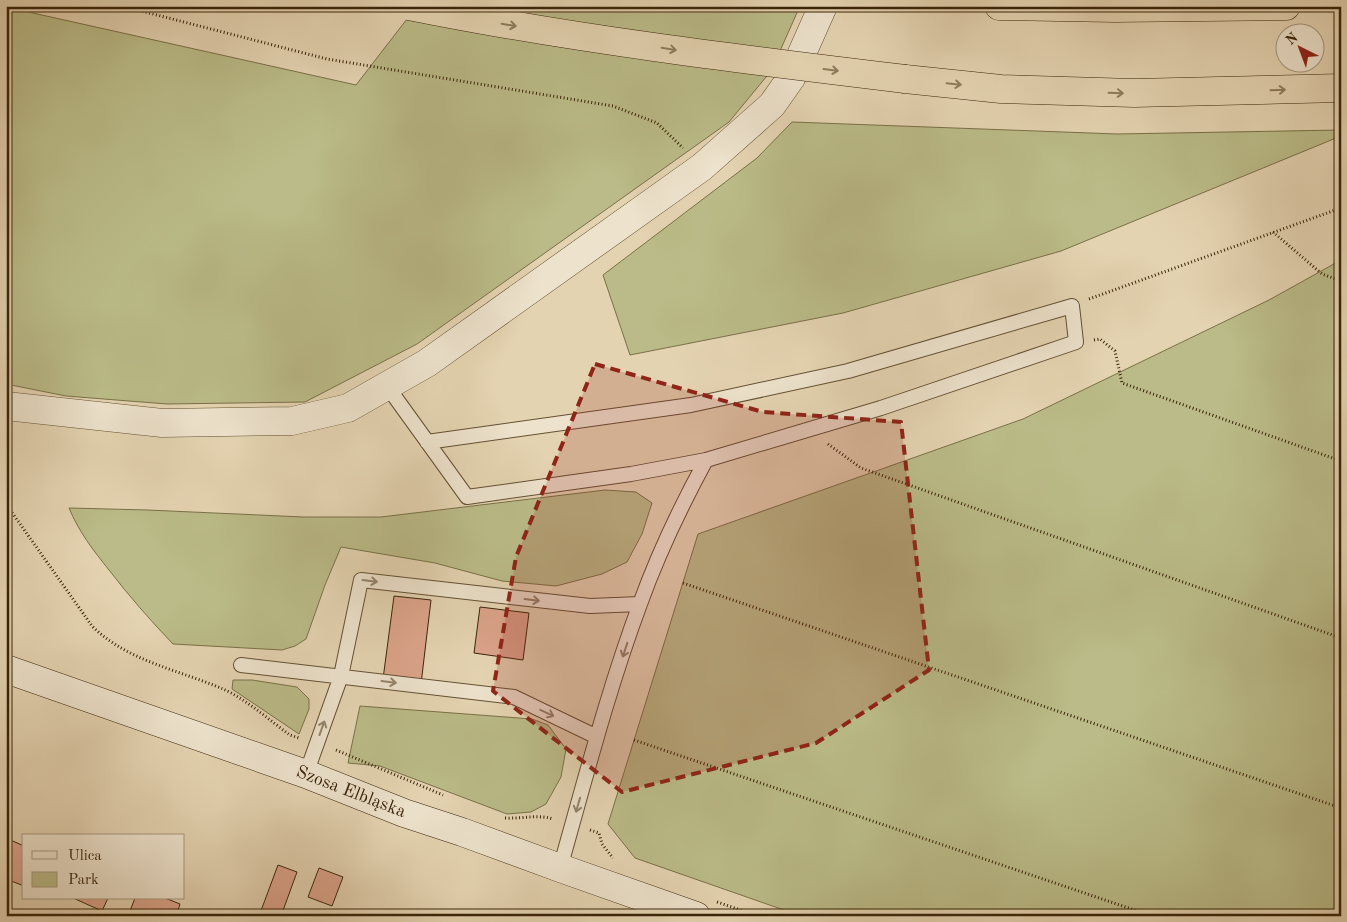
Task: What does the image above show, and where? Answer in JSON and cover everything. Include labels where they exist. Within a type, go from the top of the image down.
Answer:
[{"type":"highway","points":[[409,6],[490,22],[691,53],[1000,89],[1134,93],[1341,88]]},
{"type":"highway","points":[[999,6],[1125,8],[1286,6]]},
{"type":"street","points":[[6,406],[162,423],[292,421],[348,408],[427,363],[702,167],[772,105],[790,78],[823,6]]},
{"type":"street","name":"Szosa Elbląska","points":[[6,669],[306,774],[404,813],[696,916]]},
{"type":"lane","points":[[387,386],[427,442],[467,497],[631,474],[706,460],[881,408],[1076,342],[1072,306],[848,371],[691,405],[427,442]]},
{"type":"lane","points":[[560,868],[597,737],[640,604],[681,508],[706,460]]},
{"type":"lane","points":[[306,774],[341,676],[361,580],[590,606],[640,604]]},
{"type":"lane","points":[[241,665],[514,698],[597,737]]},
{"type":"path","points":[[122,6],[327,59],[613,106],[657,123],[702,167]]},
{"type":"path","points":[[1072,306],[1341,208]]},
{"type":"path","points":[[1273,232],[1322,274],[1341,281]]},
{"type":"path","points":[[1076,342],[1100,339],[1115,351],[1122,383],[1341,461]]},
{"type":"path","points":[[808,429],[861,468],[1341,638]]},
{"type":"path","points":[[6,504],[92,626],[112,643],[134,656],[225,690],[290,735],[343,752],[450,798]]},
{"type":"path","points":[[683,582],[1341,808]]},
{"type":"path","points":[[634,740],[1152,916]]},
{"type":"path","points":[[498,818],[542,816],[599,833]]},
{"type":"highlighted area","points":[[595,364],[763,412],[901,422],[929,670],[816,743],[622,792],[493,691],[516,557]]},
{"type":"green space","points":[[417,6],[800,6],[771,71],[729,122],[417,344],[305,402],[167,404],[66,396],[6,384],[6,7],[356,85]]},
{"type":"green space","points":[[792,122],[1117,134],[1341,130],[1341,136],[1061,251],[843,313],[630,355],[603,275],[757,158]]},
{"type":"green space","points":[[1341,260],[1341,916],[801,916],[635,858],[608,824],[698,534],[1023,419],[1269,300]]},
{"type":"green space","points":[[605,490],[636,492],[652,503],[642,534],[627,562],[602,574],[556,586],[502,581],[435,563],[341,547],[306,639],[295,646],[282,650],[173,644],[132,599],[97,555],[82,533],[69,508],[303,517],[381,517]]},
{"type":"green space","points":[[233,680],[252,680],[297,687],[309,699],[309,709],[299,734],[232,689]]},
{"type":"green space","points":[[360,706],[532,719],[548,725],[566,749],[561,777],[546,804],[531,812],[507,814],[380,766],[348,763]]},
{"type":"building","points":[[394,596],[431,600],[421,684],[383,679]]},
{"type":"building","points":[[480,607],[529,613],[523,660],[474,653]]},
{"type":"building","points":[[6,838],[22,845],[22,885],[6,879]]},
{"type":"building","points":[[278,865],[297,872],[281,916],[259,916]]},
{"type":"building","points":[[319,868],[343,877],[332,906],[308,897]]},
{"type":"building","points":[[77,900],[107,900],[102,911]]},
{"type":"building","points":[[134,900],[170,900],[180,904],[176,916],[128,916]]}]
